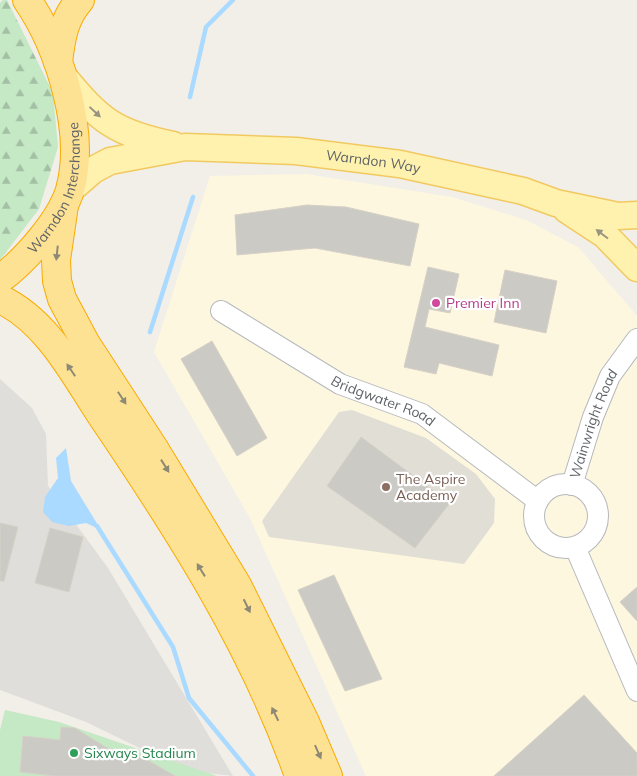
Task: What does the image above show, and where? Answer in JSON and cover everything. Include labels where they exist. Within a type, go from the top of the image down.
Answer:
[{"type":"highway","name":"Warndon Interchange","points":[[0,279],[22,260],[67,197],[74,147],[72,124],[61,69],[35,11],[27,0]]},
{"type":"highway","points":[[61,69],[61,32],[72,9],[80,0]]},
{"type":"highway","points":[[67,197],[56,260],[57,281],[62,299],[86,344],[160,457],[237,585],[305,722],[328,776]]},
{"type":"highway","points":[[0,299],[11,304],[37,326],[62,357],[147,483],[212,588],[284,733],[299,776]]},
{"type":"main road","name":"Warndon Way","points":[[61,69],[99,116],[116,128],[139,138],[186,147],[296,151],[400,164],[523,191],[556,202],[618,216],[637,215]]},
{"type":"main road","name":"Warndon Way","points":[[67,197],[93,170],[110,161],[186,147]]},
{"type":"main road","name":"Warndon Way","points":[[556,202],[605,235],[637,268]]},
{"type":"street","name":"Bridgwater Road","points":[[221,311],[340,384],[422,414],[538,501]]},
{"type":"street","name":"Wainwright Road","points":[[572,485],[593,417],[610,376],[637,339]]},
{"type":"street","name":"Wainwright Road","points":[[538,501],[553,487],[572,485],[589,495],[595,502],[598,518],[590,537],[574,547]]},
{"type":"street","points":[[538,501],[534,517],[539,533],[554,546],[574,547],[637,691]]},
{"type":"shaded area","points":[[306,174],[452,197],[526,220],[578,247],[637,316],[637,776],[366,776],[250,518],[154,352],[210,176]]},
{"type":"shaded area","points":[[0,379],[32,408],[46,434],[48,486],[108,568],[233,776],[187,771],[86,722],[0,690]]},
{"type":"shaded area","name":"The Aspire Academy","points":[[352,410],[426,438],[476,474],[495,499],[494,523],[464,564],[269,537],[262,521],[339,412]]},
{"type":"green space","points":[[3,0],[7,0],[53,93],[58,147],[39,209],[0,260],[0,3]]},
{"type":"green space","name":"Sixways Stadium","points":[[5,710],[59,722],[217,776],[0,776],[0,730]]},
{"type":"water","points":[[66,448],[71,481],[101,530],[86,523],[69,526],[52,522],[43,512],[45,497],[58,478],[56,458]]},
{"type":"building","points":[[307,205],[346,207],[419,224],[410,266],[315,248],[237,255],[235,215]]},
{"type":"building","name":"Premier Inn","points":[[428,267],[459,274],[450,313],[429,309],[425,327],[499,345],[492,376],[439,363],[436,374],[404,367]]},
{"type":"building","points":[[505,270],[557,281],[546,333],[494,322]]},
{"type":"building","points":[[212,341],[267,438],[237,456],[181,359]]},
{"type":"building","points":[[361,437],[450,503],[415,548],[327,486]]},
{"type":"building","points":[[0,523],[18,527],[4,581],[0,581]]},
{"type":"building","points":[[50,528],[83,537],[69,592],[35,583]]},
{"type":"building","points":[[334,575],[382,679],[345,691],[298,590]]},
{"type":"building","points":[[637,587],[637,621],[620,602]]},
{"type":"building","points":[[584,695],[637,753],[637,776],[494,776]]},
{"type":"building","points":[[61,727],[75,728],[107,748],[137,754],[175,776],[54,776],[20,772],[23,736],[60,740]]},
{"type":"waterway","points":[[190,97],[206,27],[233,0]]},
{"type":"waterway","points":[[150,332],[193,197]]},
{"type":"waterway","points":[[97,526],[173,647],[189,698],[253,776]]},
{"type":"place","name":"Premier Inn","points":[[436,303]]},
{"type":"place","name":"The Aspire Academy","points":[[386,487]]},
{"type":"place","name":"Sixways Stadium","points":[[74,753]]}]
